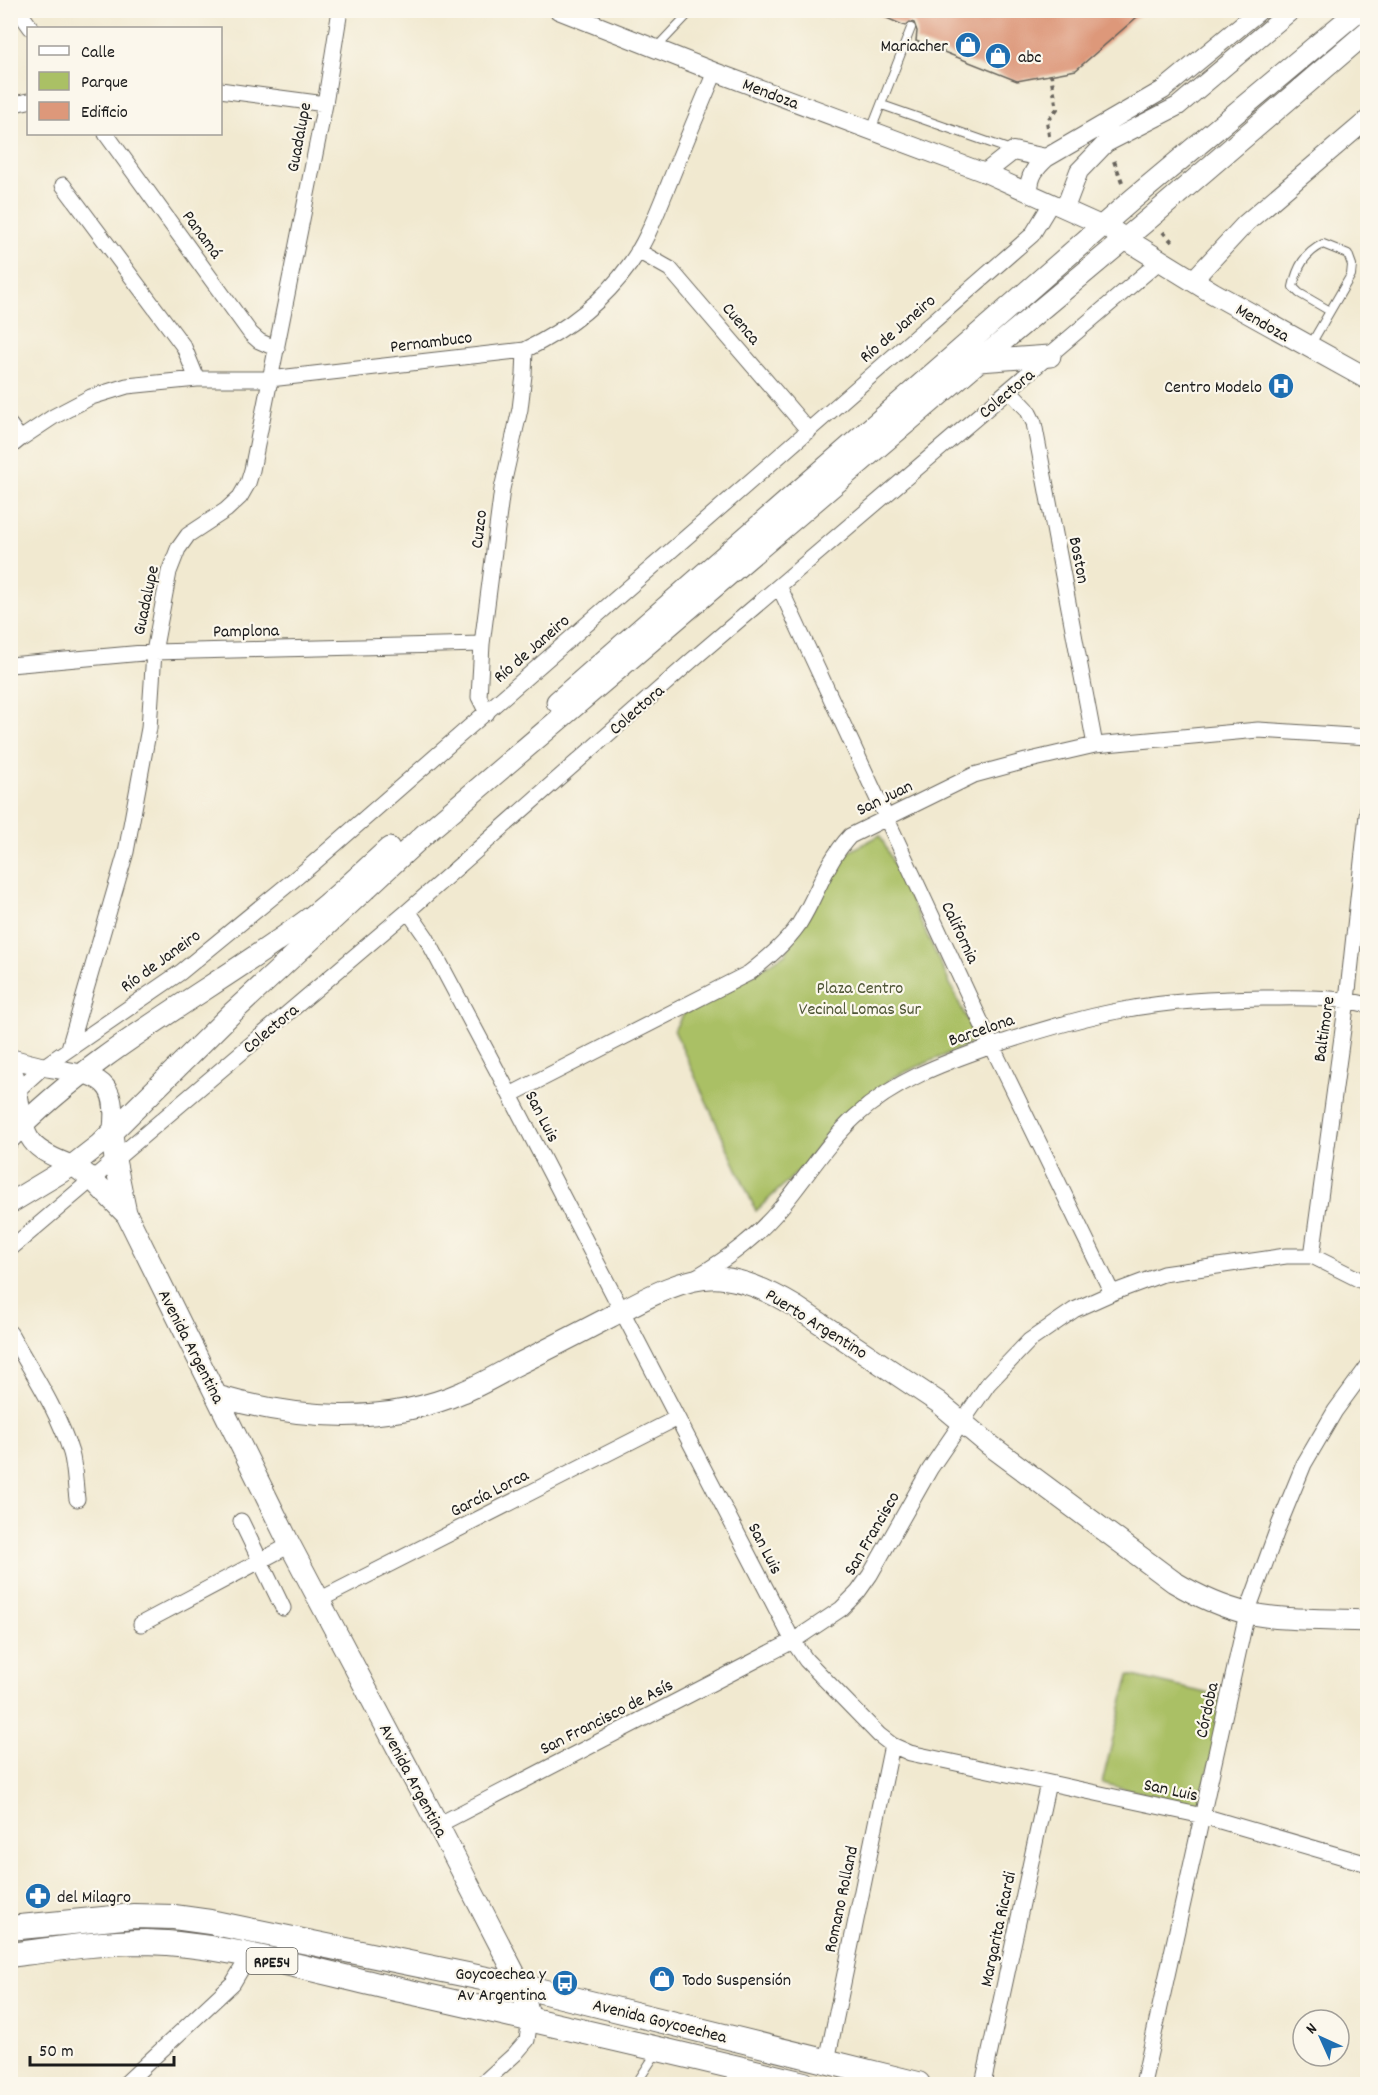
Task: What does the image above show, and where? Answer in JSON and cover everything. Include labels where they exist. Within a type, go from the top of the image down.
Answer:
[{"type":"main road","points":[[17,1131],[82,1073],[308,919],[1103,226],[1359,10]]},
{"type":"main road","points":[[10,1203],[73,1165],[112,1133],[231,1014],[426,832],[1368,31]]},
{"type":"main road","name":"Mendoza","points":[[1103,226],[1309,348],[1368,379]]},
{"type":"main road","points":[[979,361],[1050,356]]},
{"type":"main road","name":"Avenida Argentina","points":[[112,1133],[126,1213],[290,1545],[521,1986],[530,2019]]},
{"type":"main road","name":"Avenida Argentina","points":[[73,1165],[92,1179],[126,1213]]},
{"type":"main road","name":"Puerto Argentino","points":[[217,1396],[282,1411],[316,1415],[390,1412],[463,1393],[621,1311],[690,1281],[718,1278],[740,1281],[796,1306],[938,1402],[960,1423],[1174,1582],[1194,1593],[1247,1613],[1368,1621]]},
{"type":"main road","name":"Avenida Goycoechea","points":[[10,1928],[134,1916],[174,1917],[246,1929],[521,1986],[918,2085]]},
{"type":"main road","name":"Avenida Goycoechea","points":[[10,1955],[103,1944],[145,1942],[177,1944],[249,1956],[530,2019],[804,2085]]},
{"type":"street","points":[[18,10],[30,27]]},
{"type":"street","name":"Guadalupe","points":[[69,1048],[126,852],[149,728],[154,652],[168,572],[178,549],[188,535],[226,510],[240,497],[248,483],[325,104],[340,10]]},
{"type":"street","name":"Mendoza","points":[[558,10],[715,72],[985,172],[1103,226]]},
{"type":"street","points":[[1059,205],[1079,171],[1106,143],[1178,106],[1292,10]]},
{"type":"street","points":[[1029,191],[1032,173],[1046,158],[1163,90],[1252,14]]},
{"type":"street","name":"Pernambuco","points":[[15,443],[53,417],[91,397],[127,386],[197,379],[270,379],[525,350],[551,338],[577,319],[612,286],[631,263],[651,226],[715,72]]},
{"type":"street","points":[[222,90],[325,104]]},
{"type":"street","points":[[10,105],[27,101]]},
{"type":"street","points":[[1193,280],[1245,224],[1368,119]]},
{"type":"street","name":"Panamá","points":[[107,135],[251,334],[259,341],[277,349]]},
{"type":"street","points":[[985,172],[1013,150],[1046,158]]},
{"type":"street","points":[[63,185],[184,347],[197,379]]},
{"type":"street","name":"Río de Janeiro","points":[[14,1093],[69,1048],[181,972],[308,868],[1032,235],[1059,205]]},
{"type":"street","name":"Cuenca","points":[[638,251],[670,269],[809,431]]},
{"type":"street","name":"Colectora","points":[[115,1160],[408,911],[682,669],[1161,261]]},
{"type":"street","name":"Cuzco","points":[[488,712],[479,697],[482,644],[502,489],[520,409],[525,350]]},
{"type":"street","name":"Boston","points":[[1009,390],[1027,409],[1034,423],[1095,745]]},
{"type":"street","points":[[10,426],[15,443]]},
{"type":"street","name":"California","points":[[779,586],[992,1046],[1112,1293]]},
{"type":"street","name":"Pamplona","points":[[10,665],[154,652],[482,644]]},
{"type":"street","name":"San Juan","points":[[510,1095],[749,973],[778,950],[799,923],[837,850],[850,836],[974,776],[1095,745],[1258,730],[1368,737]]},
{"type":"street","name":"Baltimore","points":[[1312,1256],[1347,1000],[1368,806]]},
{"type":"street","name":"San Luis","points":[[408,911],[426,937],[510,1095],[793,1641],[806,1660],[879,1735],[892,1745],[910,1753],[1203,1816],[1368,1864]]},
{"type":"street","name":"Barcelona","points":[[690,1281],[733,1255],[760,1230],[783,1206],[817,1161],[855,1117],[894,1086],[952,1060],[1030,1032],[1123,1010],[1206,999],[1347,1000],[1368,1005]]},
{"type":"street","points":[[10,1058],[43,1067],[82,1073],[102,1082],[109,1090],[114,1106],[112,1133]]},
{"type":"street","points":[[10,1069],[14,1072],[17,1131],[29,1137],[38,1149],[73,1165]]},
{"type":"street","points":[[10,1249],[115,1160]]},
{"type":"street","points":[[960,1423],[988,1384],[1029,1341],[1074,1310],[1163,1274],[1286,1256],[1312,1256],[1368,1284]]},
{"type":"street","points":[[10,1333],[64,1433],[72,1456],[77,1499]]},
{"type":"street","name":"Córdoba","points":[[1143,2085],[1247,1613],[1304,1464],[1335,1411],[1368,1366]]},
{"type":"street","name":"García Lorca","points":[[319,1600],[677,1418]]},
{"type":"street","name":"San Francisco","points":[[793,1641],[841,1609],[858,1592],[930,1469],[960,1423]]},
{"type":"street","points":[[241,1521],[283,1608]]},
{"type":"street","points":[[141,1624],[290,1545]]},
{"type":"street","name":"San Francisco de Asís","points":[[438,1825],[793,1641]]},
{"type":"street","name":"Romano Rolland","points":[[827,2061],[892,1745]]},
{"type":"street","name":"Margarita Ricardi","points":[[983,2085],[1048,1783]]},
{"type":"street","points":[[125,2085],[233,1983],[249,1956]]},
{"type":"street","points":[[482,2085],[527,2040],[530,2019]]},
{"type":"lane","points":[[656,49],[692,10]]},
{"type":"lane","points":[[1252,14],[1264,34]]},
{"type":"lane","points":[[871,131],[911,28]]},
{"type":"lane","points":[[882,105],[1013,150]]},
{"type":"lane","points":[[1309,348],[1351,275],[1352,265],[1348,254],[1323,244],[1312,250],[1297,269],[1293,287],[1330,311]]},
{"type":"lane","points":[[636,2085],[660,2049]]},
{"type":"path","points":[[1049,136],[1047,121],[1057,109],[1051,75]]},
{"type":"green space","name":"Plaza Centro Vecinal Lomas Sur","points":[[880,835],[977,1041],[894,1077],[837,1120],[806,1164],[756,1211],[674,1030],[684,1013],[725,992],[785,954],[845,854]]},
{"type":"green space","points":[[1129,1675],[1227,1698],[1199,1807],[1102,1783]]},
{"type":"building","points":[[868,10],[1145,10],[1076,70],[1017,81],[916,41],[917,31],[914,23],[910,22],[905,26]]},
{"type":"place","name":"Mariacher","points":[[968,45]]},
{"type":"place","name":"abc","points":[[998,56]]},
{"type":"place","name":"Centro Modelo","points":[[1281,386]]},
{"type":"place","name":"del Milagro","points":[[38,1896]]},
{"type":"place","name":"Todo Suspensión","points":[[662,1979]]},
{"type":"place","name":"Goycoechea y Av Argentina","points":[[565,1983]]}]
